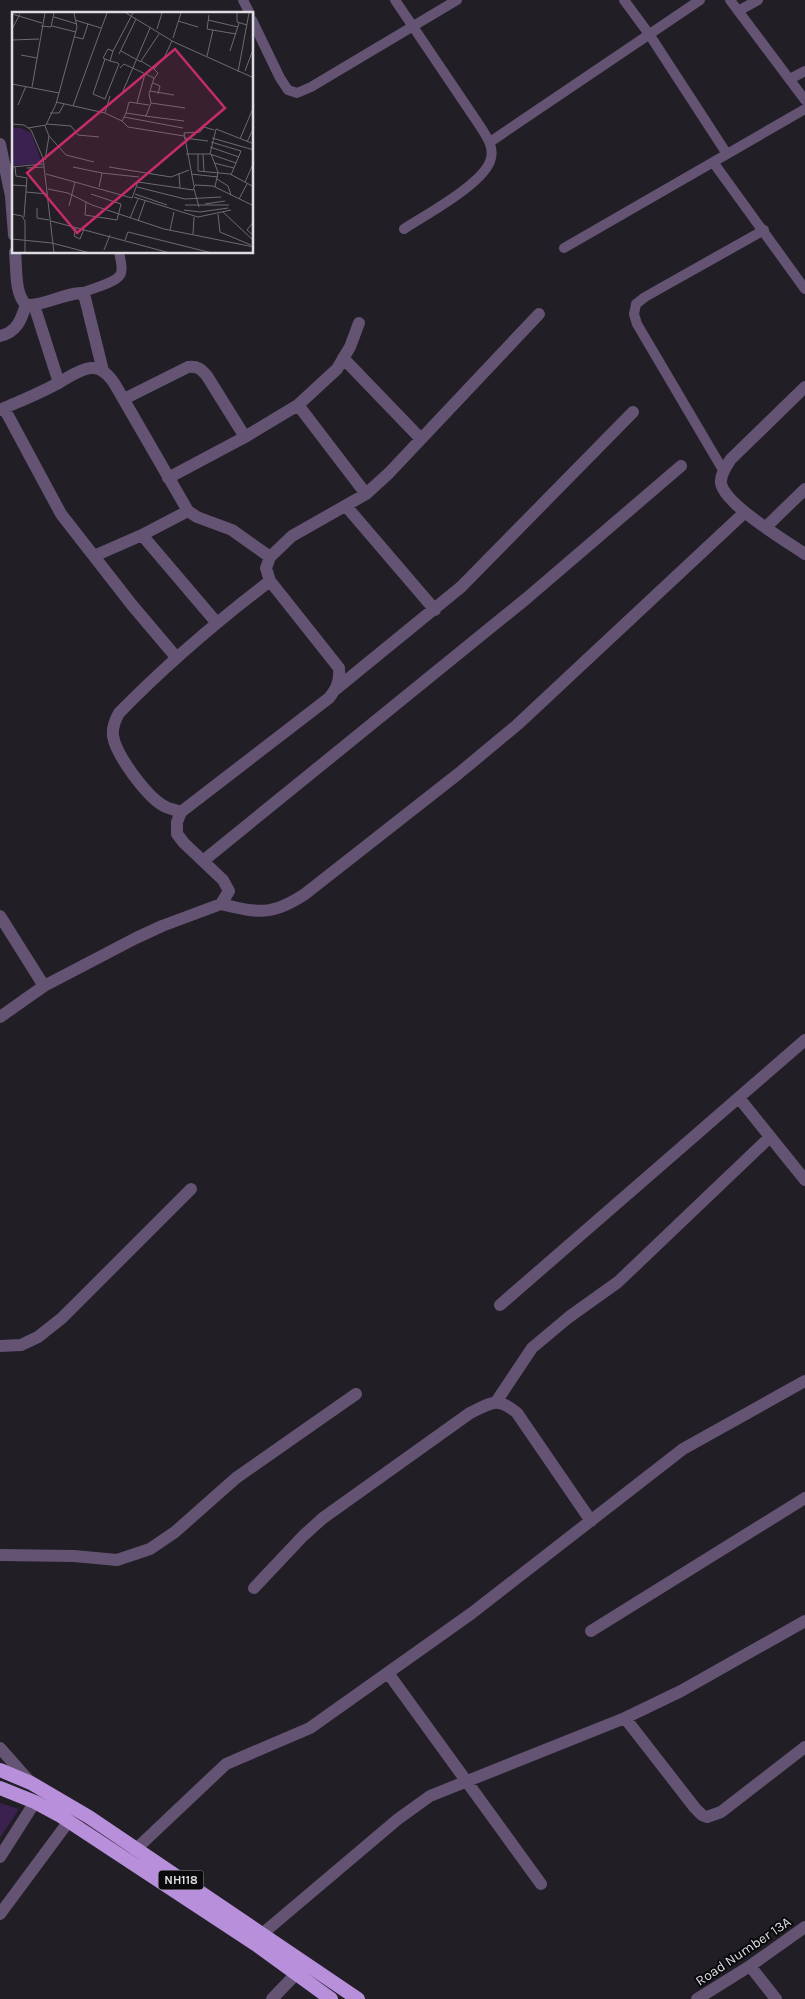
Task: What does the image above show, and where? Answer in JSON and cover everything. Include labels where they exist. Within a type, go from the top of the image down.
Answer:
[{"type":"highway","name":"NH118","points":[[0,1770],[31,1783],[82,1813],[358,1999]]},
{"type":"highway","name":"NH118","points":[[0,1788],[35,1802],[69,1821],[258,1946],[331,1999]]},
{"type":"street","points":[[0,144],[12,209]]},
{"type":"street","points":[[15,254],[20,299],[30,305],[59,383]]},
{"type":"street","points":[[0,336],[15,329],[30,305],[73,293],[81,293],[85,298],[103,371]]},
{"type":"street","points":[[336,689],[340,679],[339,668],[270,581],[266,568],[270,557],[292,536],[366,494],[421,439],[539,314]]},
{"type":"street","points":[[168,478],[246,437],[298,405],[338,369],[350,347],[359,323]]},
{"type":"street","points":[[343,358],[421,439]]},
{"type":"street","points":[[124,399],[188,367],[195,366],[201,369],[207,376],[246,437]]},
{"type":"street","points":[[176,657],[61,514],[2,409],[59,383],[77,372],[92,367],[103,371],[111,378],[124,399],[188,511],[196,517],[220,524],[232,530],[270,557]]},
{"type":"street","points":[[805,387],[731,458],[723,470],[721,483],[726,494],[735,505],[805,554]]},
{"type":"street","points":[[298,405],[366,494]]},
{"type":"street","points":[[221,904],[228,891],[223,880],[177,834],[177,822],[181,812],[329,698],[336,689],[461,587],[633,412]]},
{"type":"street","points":[[203,861],[527,598],[681,466]]},
{"type":"street","points":[[766,527],[805,489]]},
{"type":"street","points":[[346,506],[435,610]]},
{"type":"street","points":[[94,556],[142,535],[188,511]]},
{"type":"street","points":[[0,1017],[44,986],[162,926],[221,904],[248,910],[273,910],[286,906],[305,894],[517,726],[745,512]]},
{"type":"street","points":[[142,535],[216,622]]},
{"type":"street","points":[[181,812],[166,807],[144,789],[117,747],[113,736],[114,723],[119,714],[176,657],[216,622],[270,581]]},
{"type":"street","points":[[0,916],[44,986]]},
{"type":"street","points":[[500,1305],[805,1040]]},
{"type":"street","points":[[738,1098],[805,1180]]},
{"type":"street","points":[[254,1588],[322,1518],[470,1414],[496,1402],[532,1348],[618,1282],[770,1137]]},
{"type":"street","points":[[0,1346],[21,1345],[38,1337],[56,1323],[191,1189]]},
{"type":"street","points":[[135,1850],[226,1764],[310,1728],[472,1613],[683,1449],[805,1382]]},
{"type":"street","points":[[0,1555],[74,1556],[117,1560],[150,1549],[175,1532],[236,1478],[356,1394]]},
{"type":"street","points":[[496,1402],[506,1404],[517,1413],[591,1521]]},
{"type":"street","points":[[591,1631],[805,1498]]},
{"type":"street","points":[[262,1934],[398,1819],[430,1796],[625,1718],[681,1691],[805,1621]]},
{"type":"street","points":[[388,1673],[542,1884]]},
{"type":"street","points":[[625,1718],[695,1808],[707,1817],[721,1812],[805,1747]]},
{"type":"street","points":[[0,1748],[31,1783]]},
{"type":"street","points":[[0,1857],[35,1802]]},
{"type":"street","points":[[0,1914],[69,1821]]},
{"type":"street","name":"Road Number 13A","points":[[697,1999],[750,1966],[805,1927]]},
{"type":"street","points":[[750,1966],[776,1999]]},
{"type":"street","points":[[272,1999],[296,1974]]},
{"type":"lane","points":[[243,0],[249,12]]},
{"type":"lane","points":[[395,0],[490,142],[492,158],[485,174],[466,189],[404,229]]},
{"type":"lane","points":[[254,24],[280,78],[288,90],[297,93],[311,87],[457,0]]},
{"type":"lane","points":[[624,0],[649,34],[727,154]]},
{"type":"lane","points":[[490,142],[700,0]]},
{"type":"lane","points":[[730,0],[805,100]]},
{"type":"lane","points":[[738,11],[758,0]]},
{"type":"lane","points":[[790,79],[805,71]]},
{"type":"lane","points":[[564,248],[805,109]]},
{"type":"lane","points":[[713,162],[805,289]]},
{"type":"lane","points":[[723,470],[637,324],[634,314],[636,304],[645,297],[764,230]]},
{"type":"lane","points":[[81,293],[115,280],[121,274],[119,254]]},
{"type":"shaded area","points":[[0,1803],[19,1809],[0,1838]]}]
